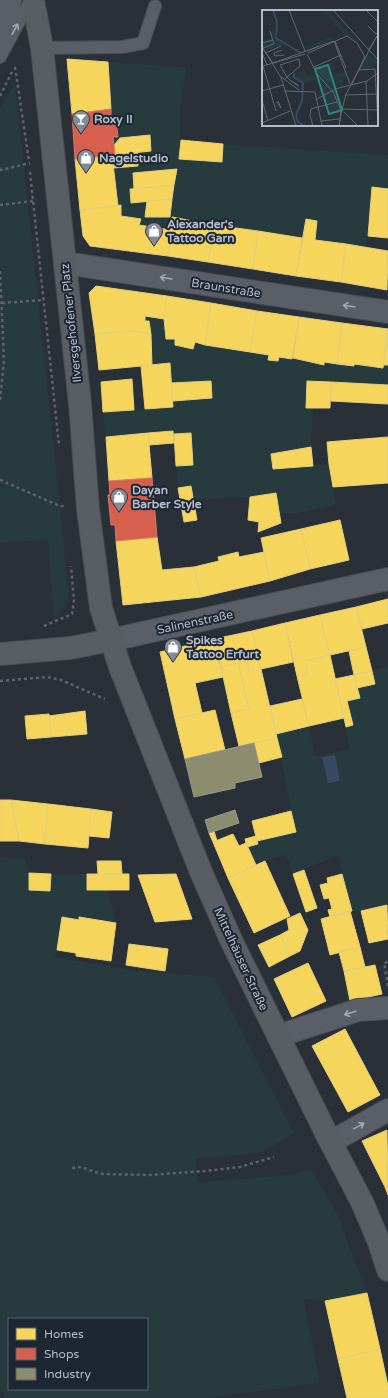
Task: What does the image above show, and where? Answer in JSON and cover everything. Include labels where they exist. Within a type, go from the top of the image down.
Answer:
[{"type":"main road","name":"Ilversgehofener Platz","points":[[28,1],[42,48],[80,404],[88,509],[100,601],[111,640]]},
{"type":"main road","name":"Salinenstraße","points":[[0,654],[70,648],[111,640]]},
{"type":"main road","name":"Mittelhäuser Straße","points":[[111,640],[128,688],[201,872],[231,940],[362,1202],[379,1242],[388,1270]]},
{"type":"street","points":[[1,35],[28,1]]},
{"type":"street","name":"Braunstraße","points":[[64,263],[388,312]]},
{"type":"street","name":"Salinenstraße","points":[[111,640],[388,580]]},
{"type":"street","points":[[278,1036],[358,1010],[388,1008]]},
{"type":"street","points":[[331,1142],[388,1110]]},
{"type":"lane","points":[[0,56],[28,1]]},
{"type":"lane","points":[[42,48],[122,47],[143,43],[155,6]]},
{"type":"path","points":[[0,96],[14,66],[30,163],[59,451]]},
{"type":"path","points":[[0,169],[30,163]]},
{"type":"path","points":[[0,271],[4,360],[0,401]]},
{"type":"path","points":[[2,303],[68,298]]},
{"type":"path","points":[[0,480],[60,506],[88,509]]},
{"type":"path","points":[[65,506],[66,514]]},
{"type":"path","points":[[38,629],[72,614],[74,600],[70,561]]},
{"type":"path","points":[[0,681],[47,677],[61,680],[105,700]]},
{"type":"path","points":[[388,962],[384,962],[388,988]]},
{"type":"path","points":[[72,1168],[81,1168],[101,1174],[150,1174],[205,1171],[240,1167],[274,1157]]},
{"type":"green space","points":[[108,62],[186,67],[181,102],[180,159],[222,162],[223,144],[388,155],[388,189],[372,187],[366,248],[315,240],[317,221],[306,219],[303,238],[172,217],[171,230],[139,225],[141,219],[121,216],[121,205],[118,206],[114,168],[138,166],[137,152],[151,151],[150,135],[120,138],[114,145],[113,137],[118,137],[116,121],[111,121]],"holes":[[[177,170],[170,217],[146,217],[147,201],[131,203],[130,189],[134,189],[133,173]]]},
{"type":"green space","points":[[15,83],[69,598],[54,623],[48,540],[0,543],[0,108]]},
{"type":"green space","points":[[145,316],[164,319],[166,338],[175,339],[176,345],[193,348],[195,342],[205,345],[269,355],[268,360],[278,361],[279,357],[306,360],[306,362],[323,365],[324,362],[383,368],[383,365],[388,365],[388,385],[307,381],[313,408],[311,447],[272,454],[273,469],[329,464],[336,504],[298,513],[280,514],[276,493],[250,497],[194,500],[191,486],[178,488],[176,466],[193,465],[191,433],[174,434],[173,431],[106,436],[103,413],[173,407],[173,401],[212,397],[211,381],[171,383],[152,365],[151,334],[149,322],[145,321]]},
{"type":"green space","points":[[388,667],[388,905],[361,911],[352,911],[338,855],[293,874],[286,855],[256,865],[247,847],[258,844],[257,841],[296,832],[276,734],[309,726],[315,756],[350,749],[346,727],[353,725],[347,701],[371,670]]},
{"type":"green space","points":[[0,857],[24,858],[29,873],[29,890],[50,891],[51,874],[87,874],[87,890],[108,890],[116,923],[79,917],[79,920],[54,957],[134,970],[214,977],[294,1133],[261,1153],[196,1159],[198,1182],[279,1176],[312,1170],[337,1214],[367,1293],[325,1301],[304,1299],[320,1383],[210,1398],[4,1398],[3,1392],[0,1392]]},
{"type":"water","points":[[335,755],[340,781],[328,783],[322,757]]},
{"type":"building: Homes","points":[[67,59],[108,62],[111,109],[72,114]]},
{"type":"building: Homes","points":[[150,135],[151,151],[115,155],[114,145],[120,138]]},
{"type":"building: Homes","points":[[181,140],[223,144],[222,162],[179,159]]},
{"type":"building: Homes","points":[[137,152],[138,166],[114,168],[112,155]]},
{"type":"building: Homes","points":[[112,155],[118,206],[80,210],[75,159]]},
{"type":"building: Homes","points":[[177,169],[174,185],[134,189],[133,173]]},
{"type":"building: Homes","points":[[174,185],[172,199],[131,203],[130,189]]},
{"type":"building: Homes","points":[[372,187],[388,189],[388,238],[368,236]]},
{"type":"building: Homes","points":[[172,199],[170,217],[145,217],[147,201]]},
{"type":"building: Homes","points":[[121,205],[121,216],[141,219],[139,225],[171,230],[168,256],[90,246],[83,236],[80,210]]},
{"type":"building: Homes","points":[[172,217],[214,225],[208,262],[168,256]]},
{"type":"building: Homes","points":[[306,219],[317,221],[315,240],[346,244],[341,282],[296,276]]},
{"type":"building: Homes","points":[[214,225],[258,231],[253,269],[208,262]]},
{"type":"building: Homes","points":[[258,231],[302,238],[296,276],[253,269]]},
{"type":"building: Homes","points":[[346,244],[388,251],[387,290],[341,282]]},
{"type":"building: Homes","points":[[96,286],[167,296],[164,319],[145,316],[145,321],[149,321],[151,334],[135,331],[95,334],[89,293]]},
{"type":"building: Homes","points":[[167,296],[211,303],[205,345],[195,342],[193,349],[175,345],[175,339],[166,339],[164,319]]},
{"type":"building: Homes","points":[[211,303],[257,311],[250,352],[205,345]]},
{"type":"building: Homes","points":[[257,311],[299,317],[292,359],[279,357],[278,361],[268,360],[269,355],[250,352]]},
{"type":"building: Homes","points":[[299,317],[342,323],[337,364],[324,362],[324,365],[293,358]]},
{"type":"building: Homes","points":[[342,323],[388,329],[383,368],[354,364],[354,366],[337,364]]},
{"type":"building: Homes","points":[[388,329],[388,365],[383,365]]},
{"type":"building: Homes","points":[[135,331],[151,334],[152,365],[99,370],[95,334]]},
{"type":"building: Homes","points":[[170,363],[173,407],[145,409],[141,366]]},
{"type":"building: Homes","points":[[132,379],[134,410],[103,412],[101,382]]},
{"type":"building: Homes","points":[[211,381],[212,398],[173,401],[171,383]]},
{"type":"building: Homes","points":[[307,381],[331,382],[330,408],[306,408]]},
{"type":"building: Homes","points":[[331,382],[388,385],[388,404],[331,401]]},
{"type":"building: Homes","points":[[173,431],[174,443],[149,445],[148,433]]},
{"type":"building: Homes","points":[[148,433],[152,478],[109,481],[106,437]]},
{"type":"building: Homes","points":[[191,433],[193,465],[176,466],[174,434]]},
{"type":"building: Homes","points":[[388,437],[388,483],[333,487],[327,442]]},
{"type":"building: Homes","points":[[311,447],[313,466],[273,469],[271,454]]},
{"type":"building: Homes","points":[[191,486],[197,520],[184,522],[178,488]]},
{"type":"building: Homes","points":[[276,493],[281,523],[258,532],[259,522],[248,520],[250,497]]},
{"type":"building: Homes","points":[[340,520],[349,560],[310,569],[301,529]]},
{"type":"building: Homes","points":[[301,529],[310,569],[270,581],[261,538]]},
{"type":"building: Homes","points":[[157,537],[162,570],[194,567],[201,597],[123,605],[116,541]]},
{"type":"building: Homes","points":[[238,552],[239,557],[264,552],[270,581],[201,597],[194,567],[219,561],[218,557]]},
{"type":"building: Homes","points":[[388,599],[388,623],[362,629],[356,607]]},
{"type":"building: Homes","points":[[356,607],[366,647],[330,655],[320,615]]},
{"type":"building: Homes","points":[[320,615],[330,655],[305,661],[308,674],[297,676],[285,623]]},
{"type":"building: Homes","points":[[285,623],[293,662],[261,669],[252,631]]},
{"type":"building: Homes","points":[[252,631],[261,669],[249,672],[247,661],[221,667],[214,639]]},
{"type":"building: Homes","points":[[214,639],[223,677],[195,683],[202,713],[175,719],[160,652]]},
{"type":"building: Homes","points":[[366,647],[372,671],[354,675],[349,651]]},
{"type":"building: Homes","points":[[330,655],[344,718],[309,726],[297,676],[308,674],[305,661]]},
{"type":"building: Homes","points":[[247,661],[249,672],[261,669],[277,738],[239,746],[231,713],[249,709],[238,663]]},
{"type":"building: Homes","points":[[238,663],[249,709],[231,713],[221,667]]},
{"type":"building: Homes","points":[[372,671],[375,684],[357,688],[354,675]]},
{"type":"building: Homes","points":[[354,675],[360,698],[347,701],[353,725],[346,727],[335,679]]},
{"type":"building: Homes","points":[[302,699],[309,726],[276,734],[270,706]]},
{"type":"building: Homes","points":[[215,710],[225,750],[185,759],[175,719]]},
{"type":"building: Homes","points":[[85,711],[87,734],[51,737],[49,716]]},
{"type":"building: Homes","points":[[49,714],[51,737],[27,739],[25,716]]},
{"type":"building: Homes","points":[[277,738],[282,757],[259,763],[254,743]]},
{"type":"building: Homes","points":[[0,800],[11,800],[19,841],[0,841]]},
{"type":"building: Homes","points":[[11,800],[48,804],[45,844],[19,841]]},
{"type":"building: Homes","points":[[48,804],[91,809],[88,848],[45,844]]},
{"type":"building: Homes","points":[[91,809],[112,812],[109,838],[89,836]]},
{"type":"building: Homes","points":[[291,811],[296,832],[257,841],[252,821]]},
{"type":"building: Homes","points":[[214,831],[217,841],[213,842],[209,833]]},
{"type":"building: Homes","points":[[233,834],[239,846],[246,843],[256,865],[228,878],[213,842]]},
{"type":"building: Homes","points":[[256,836],[258,844],[247,847],[245,839]]},
{"type":"building: Homes","points":[[97,861],[121,861],[122,874],[98,874]]},
{"type":"building: Homes","points":[[265,861],[290,916],[254,933],[228,878]]},
{"type":"building: Homes","points":[[304,870],[317,908],[306,912],[293,874]]},
{"type":"building: Homes","points":[[29,873],[51,874],[50,891],[29,890]]},
{"type":"building: Homes","points":[[87,874],[129,874],[129,890],[87,890]]},
{"type":"building: Homes","points":[[176,874],[192,919],[155,922],[138,875]]},
{"type":"building: Homes","points":[[342,874],[352,911],[330,917],[328,910],[332,909],[329,898],[324,899],[320,885],[328,883],[327,878]]},
{"type":"building: Homes","points":[[387,905],[388,939],[369,943],[361,911]]},
{"type":"building: Homes","points":[[350,911],[360,947],[330,955],[321,919]]},
{"type":"building: Homes","points":[[300,913],[308,930],[300,951],[290,956],[280,935],[289,930],[287,919]]},
{"type":"building: Homes","points":[[62,917],[79,920],[79,917],[116,923],[111,961],[76,956],[76,953],[57,950]]},
{"type":"building: Homes","points":[[280,935],[290,956],[269,967],[258,945]]},
{"type":"building: Homes","points":[[129,944],[168,949],[165,971],[126,965]]},
{"type":"building: Homes","points":[[360,947],[365,967],[344,971],[339,952]]},
{"type":"building: Homes","points":[[308,963],[326,1001],[292,1017],[274,979]]},
{"type":"building: Homes","points":[[375,965],[382,994],[350,1001],[344,971]]},
{"type":"building: Homes","points":[[345,1029],[380,1095],[348,1112],[312,1046]]},
{"type":"building: Homes","points":[[387,1130],[388,1185],[385,1187],[362,1141]]},
{"type":"building: Homes","points":[[388,1186],[388,1195],[385,1187]]},
{"type":"building: Homes","points":[[367,1293],[380,1349],[338,1359],[325,1301]]},
{"type":"building: Homes","points":[[380,1349],[388,1386],[388,1398],[347,1398],[338,1359]]},
{"type":"building: Shops","points":[[111,109],[111,121],[116,120],[118,137],[113,137],[115,155],[75,159],[72,114]]},
{"type":"building: Shops","points":[[152,478],[157,537],[116,541],[115,525],[111,525],[108,495],[110,495],[109,481]]},
{"type":"building: Industry","points":[[254,743],[262,777],[235,783],[235,788],[194,797],[185,759]]},
{"type":"building: Industry","points":[[235,810],[239,823],[209,833],[205,820]]},
{"type":"tram line","points":[[3,32],[20,0]]},
{"type":"place","name":"Roxy II","points":[[81,134]]},
{"type":"place","name":"Nagelstudio","points":[[86,173]]},
{"type":"place","name":"Alexander's Tattoo Garn","points":[[154,246]]},
{"type":"place","name":"Dayan Barber Style","points":[[119,512]]},
{"type":"place","name":"Spikes Tattoo Erfurt","points":[[173,662]]}]
